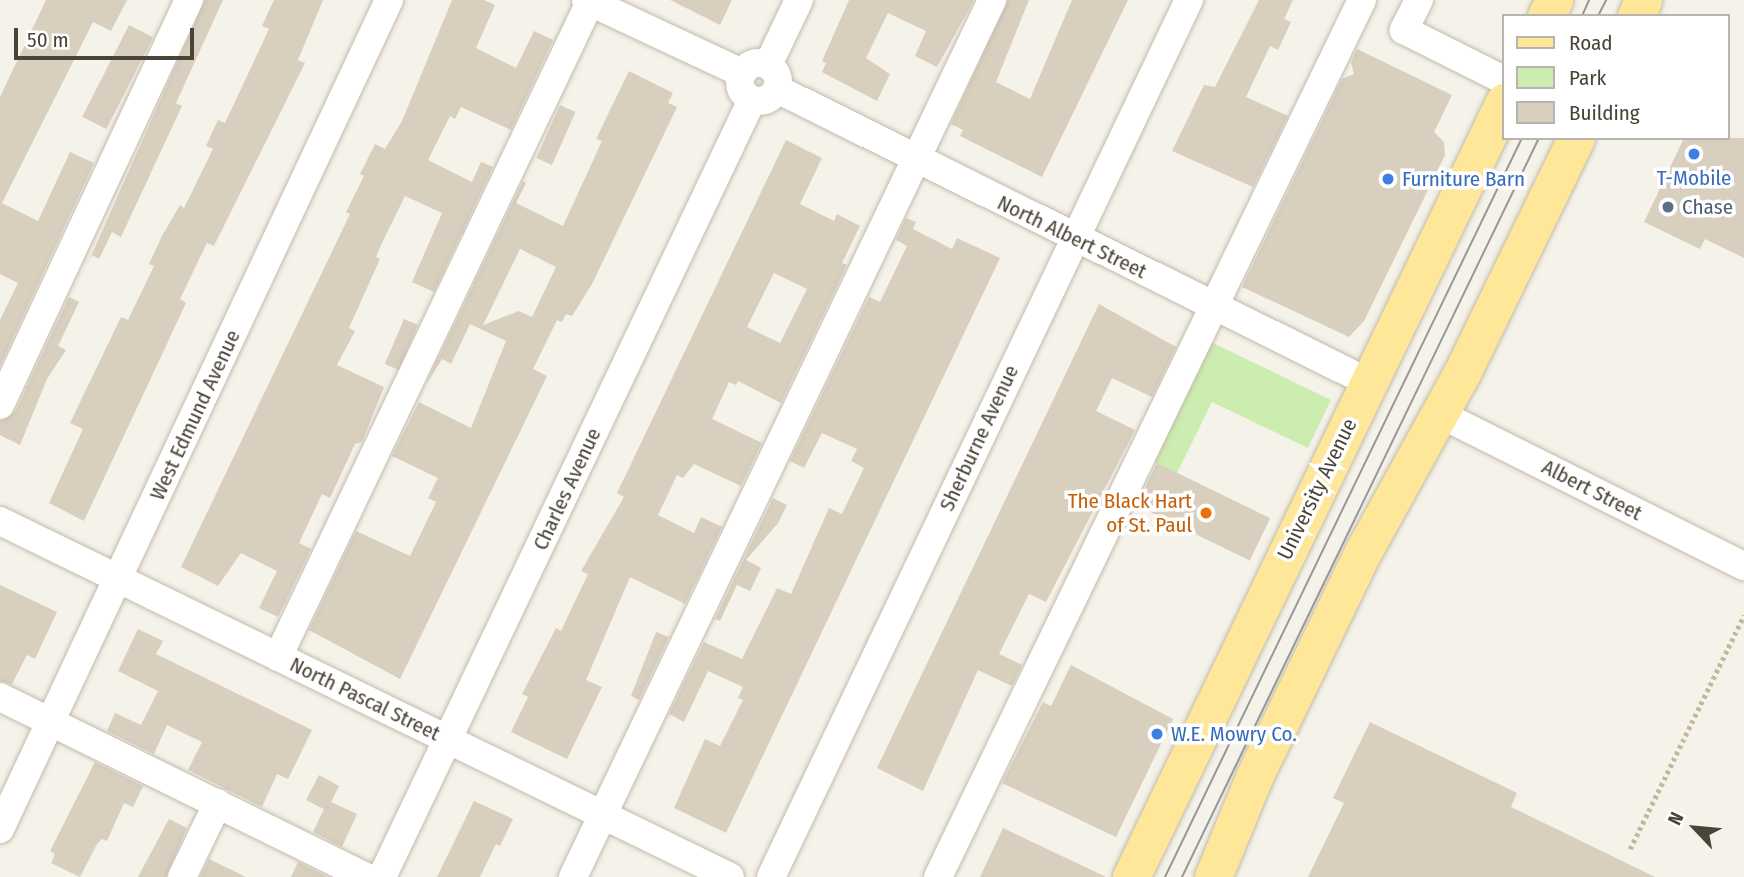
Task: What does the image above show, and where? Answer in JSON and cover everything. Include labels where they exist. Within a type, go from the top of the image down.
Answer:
[{"type":"main road","name":"University Avenue","points":[[1131,877],[1502,106]]},
{"type":"main road","points":[[1213,877],[1255,775],[1363,552],[1440,414],[1575,140]]},
{"type":"street","points":[[0,405],[189,0]]},
{"type":"street","name":"West Edmund Avenue","points":[[0,829],[390,0]]},
{"type":"street","name":"Charles Avenue","points":[[382,877],[799,0]]},
{"type":"street","points":[[573,877],[992,0]]},
{"type":"street","name":"Sherburne Avenue","points":[[771,877],[1189,0]]},
{"type":"street","points":[[939,877],[1362,0]]},
{"type":"street","points":[[1419,0],[1404,30],[1502,78]]},
{"type":"street","points":[[278,657],[589,1]]},
{"type":"street","name":"North Albert Street","points":[[589,1],[760,82],[1368,383]]},
{"type":"street","name":"Albert Street","points":[[1440,414],[1744,566]]},
{"type":"street","name":"North Pascal Street","points":[[0,521],[730,877]]},
{"type":"street","points":[[0,697],[366,877]]},
{"type":"street","points":[[182,877],[218,803]]},
{"type":"path","points":[[1630,849],[1744,615]]},
{"type":"green space","points":[[1211,342],[1331,400],[1308,448],[1212,402],[1177,473],[1154,462]]},
{"type":"building","points":[[46,0],[127,0],[111,31],[93,22],[2,203],[38,221],[70,152],[94,163],[0,366],[0,320],[18,283],[0,274],[0,97]]},
{"type":"building","points":[[205,0],[223,0],[176,103],[182,106],[121,237],[112,232],[99,259],[92,255],[87,265]]},
{"type":"building","points":[[274,0],[323,0],[298,60],[305,63],[214,246],[207,243],[180,299],[186,303],[84,521],[49,503],[83,429],[70,423],[121,317],[128,320],[154,266],[149,264],[162,236],[180,205],[184,208],[213,149],[206,146],[218,120],[225,123],[269,29],[262,26]]},
{"type":"building","points":[[452,0],[484,0],[495,5],[476,48],[516,68],[534,31],[553,40],[511,130],[461,107],[455,119],[450,116],[428,160],[472,182],[481,162],[493,167],[434,292],[412,282],[442,213],[405,196],[381,245],[376,257],[380,259],[349,328],[355,331],[337,365],[384,387],[362,442],[355,444],[330,498],[322,494],[299,543],[311,549],[278,617],[259,608],[277,571],[241,553],[218,586],[181,567],[350,214],[346,212],[364,176],[360,174],[375,144],[385,149],[402,121]]},
{"type":"building","points":[[670,0],[732,0],[720,25]]},
{"type":"building","points":[[849,0],[974,0],[937,67],[915,56],[926,31],[888,13],[866,58],[890,74],[877,101],[822,72],[826,63],[822,61]]},
{"type":"building","points":[[1008,0],[1029,0],[996,82],[1030,99],[1072,0],[1128,0],[1042,177],[960,136],[963,130],[951,124]]},
{"type":"building","points":[[1259,0],[1293,0],[1284,19],[1291,22],[1278,50],[1270,46],[1246,97],[1288,116],[1253,187],[1172,151],[1204,85],[1215,87]]},
{"type":"building","points":[[129,25],[153,37],[106,129],[82,117]]},
{"type":"building","points":[[1357,49],[1452,95],[1434,132],[1444,142],[1445,155],[1364,321],[1349,337],[1242,287],[1342,79],[1354,74],[1351,62]]},
{"type":"building","points":[[629,71],[673,93],[668,103],[677,107],[592,284],[572,316],[566,314],[562,322],[557,320],[533,369],[547,376],[400,679],[309,630],[356,531],[410,556],[436,502],[428,498],[438,478],[392,456],[419,402],[471,428],[506,341],[470,324],[451,364],[442,359],[426,384],[523,181],[526,183],[516,203],[563,226],[602,141],[596,139]],"holes":[[[520,249],[556,267],[532,317],[519,311],[483,325]]]},
{"type":"building","points":[[560,105],[576,112],[552,165],[536,158]]},
{"type":"building","points":[[1744,138],[1744,258],[1705,239],[1700,249],[1644,222],[1683,140]]},
{"type":"building","points":[[786,140],[822,158],[800,204],[834,221],[837,214],[860,226],[842,263],[847,265],[781,403],[738,381],[736,385],[729,382],[712,419],[762,443],[741,486],[694,464],[683,478],[677,475],[658,515],[694,533],[701,517],[722,527],[685,604],[630,577],[586,680],[602,687],[567,759],[511,732],[528,697],[522,694],[556,628],[561,631],[588,574],[581,571],[624,497],[617,493]],"holes":[[[774,273],[807,289],[780,343],[747,327]]]},
{"type":"building","points":[[906,218],[916,222],[913,229],[952,249],[957,238],[1000,258],[726,833],[674,808],[705,739],[720,746],[743,700],[738,698],[743,687],[708,671],[684,722],[669,714],[704,642],[742,659],[777,588],[791,594],[829,508],[842,514],[864,468],[851,461],[857,449],[822,433],[804,468],[790,461],[869,297],[880,302],[907,246],[896,240]]},
{"type":"building","points":[[69,297],[79,302],[58,346],[66,350],[47,379],[20,445],[0,435],[0,421],[15,412]]},
{"type":"building","points":[[1099,304],[1176,347],[1152,397],[1112,378],[1096,411],[1135,430],[1046,602],[1029,594],[999,654],[1022,665],[1012,686],[978,670],[923,791],[877,768]]},
{"type":"building","points":[[404,319],[418,325],[399,370],[385,364]]},
{"type":"building","name":"The Black Hart of St. Paul","points":[[1157,463],[1270,518],[1250,560],[1136,505]]},
{"type":"building","points":[[773,498],[787,505],[778,523],[746,560],[761,568],[750,591],[737,585],[720,621],[715,619]]},
{"type":"building","points":[[0,585],[57,612],[35,659],[27,655],[12,684],[0,681]]},
{"type":"building","points":[[138,629],[163,641],[156,654],[312,730],[288,779],[277,774],[262,807],[188,770],[202,742],[167,725],[154,754],[107,731],[115,713],[141,725],[158,691],[118,671]]},
{"type":"building","points":[[656,632],[669,637],[639,700],[631,696]]},
{"type":"building","points":[[1071,665],[1173,719],[1116,837],[1002,783],[1043,702],[1051,706]]},
{"type":"building","points":[[1370,722],[1517,793],[1511,807],[1655,877],[1308,877],[1344,803],[1333,798]]},
{"type":"building","points":[[95,762],[143,786],[133,807],[124,803],[107,841],[102,839],[97,844],[80,877],[51,863],[55,854],[50,851]]},
{"type":"building","points":[[319,775],[339,786],[331,802],[357,814],[342,847],[313,832],[324,809],[306,800]]},
{"type":"building","points":[[474,801],[513,819],[500,846],[496,844],[480,877],[437,877]]},
{"type":"building","points":[[169,819],[187,828],[166,877],[138,877]]},
{"type":"building","points":[[1003,828],[1106,877],[980,877]]},
{"type":"building","points":[[209,859],[246,877],[200,877]]},
{"type":"building","points":[[298,862],[328,877],[291,877]]},
{"type":"tram line","points":[[1583,14],[1589,0]]},
{"type":"tram line","points":[[1599,14],[1606,0]]},
{"type":"tram line","points":[[1165,877],[1521,140]]},
{"type":"tram line","points":[[1182,877],[1538,140]]},
{"type":"place","name":"T-Mobile","points":[[1694,154]]},
{"type":"place","name":"Furniture Barn","points":[[1388,179]]},
{"type":"place","name":"Chase","points":[[1668,207]]},
{"type":"place","name":"The Black Hart of St. Paul","points":[[1206,513]]},
{"type":"place","name":"W.E. Mowry Co.","points":[[1157,734]]}]
